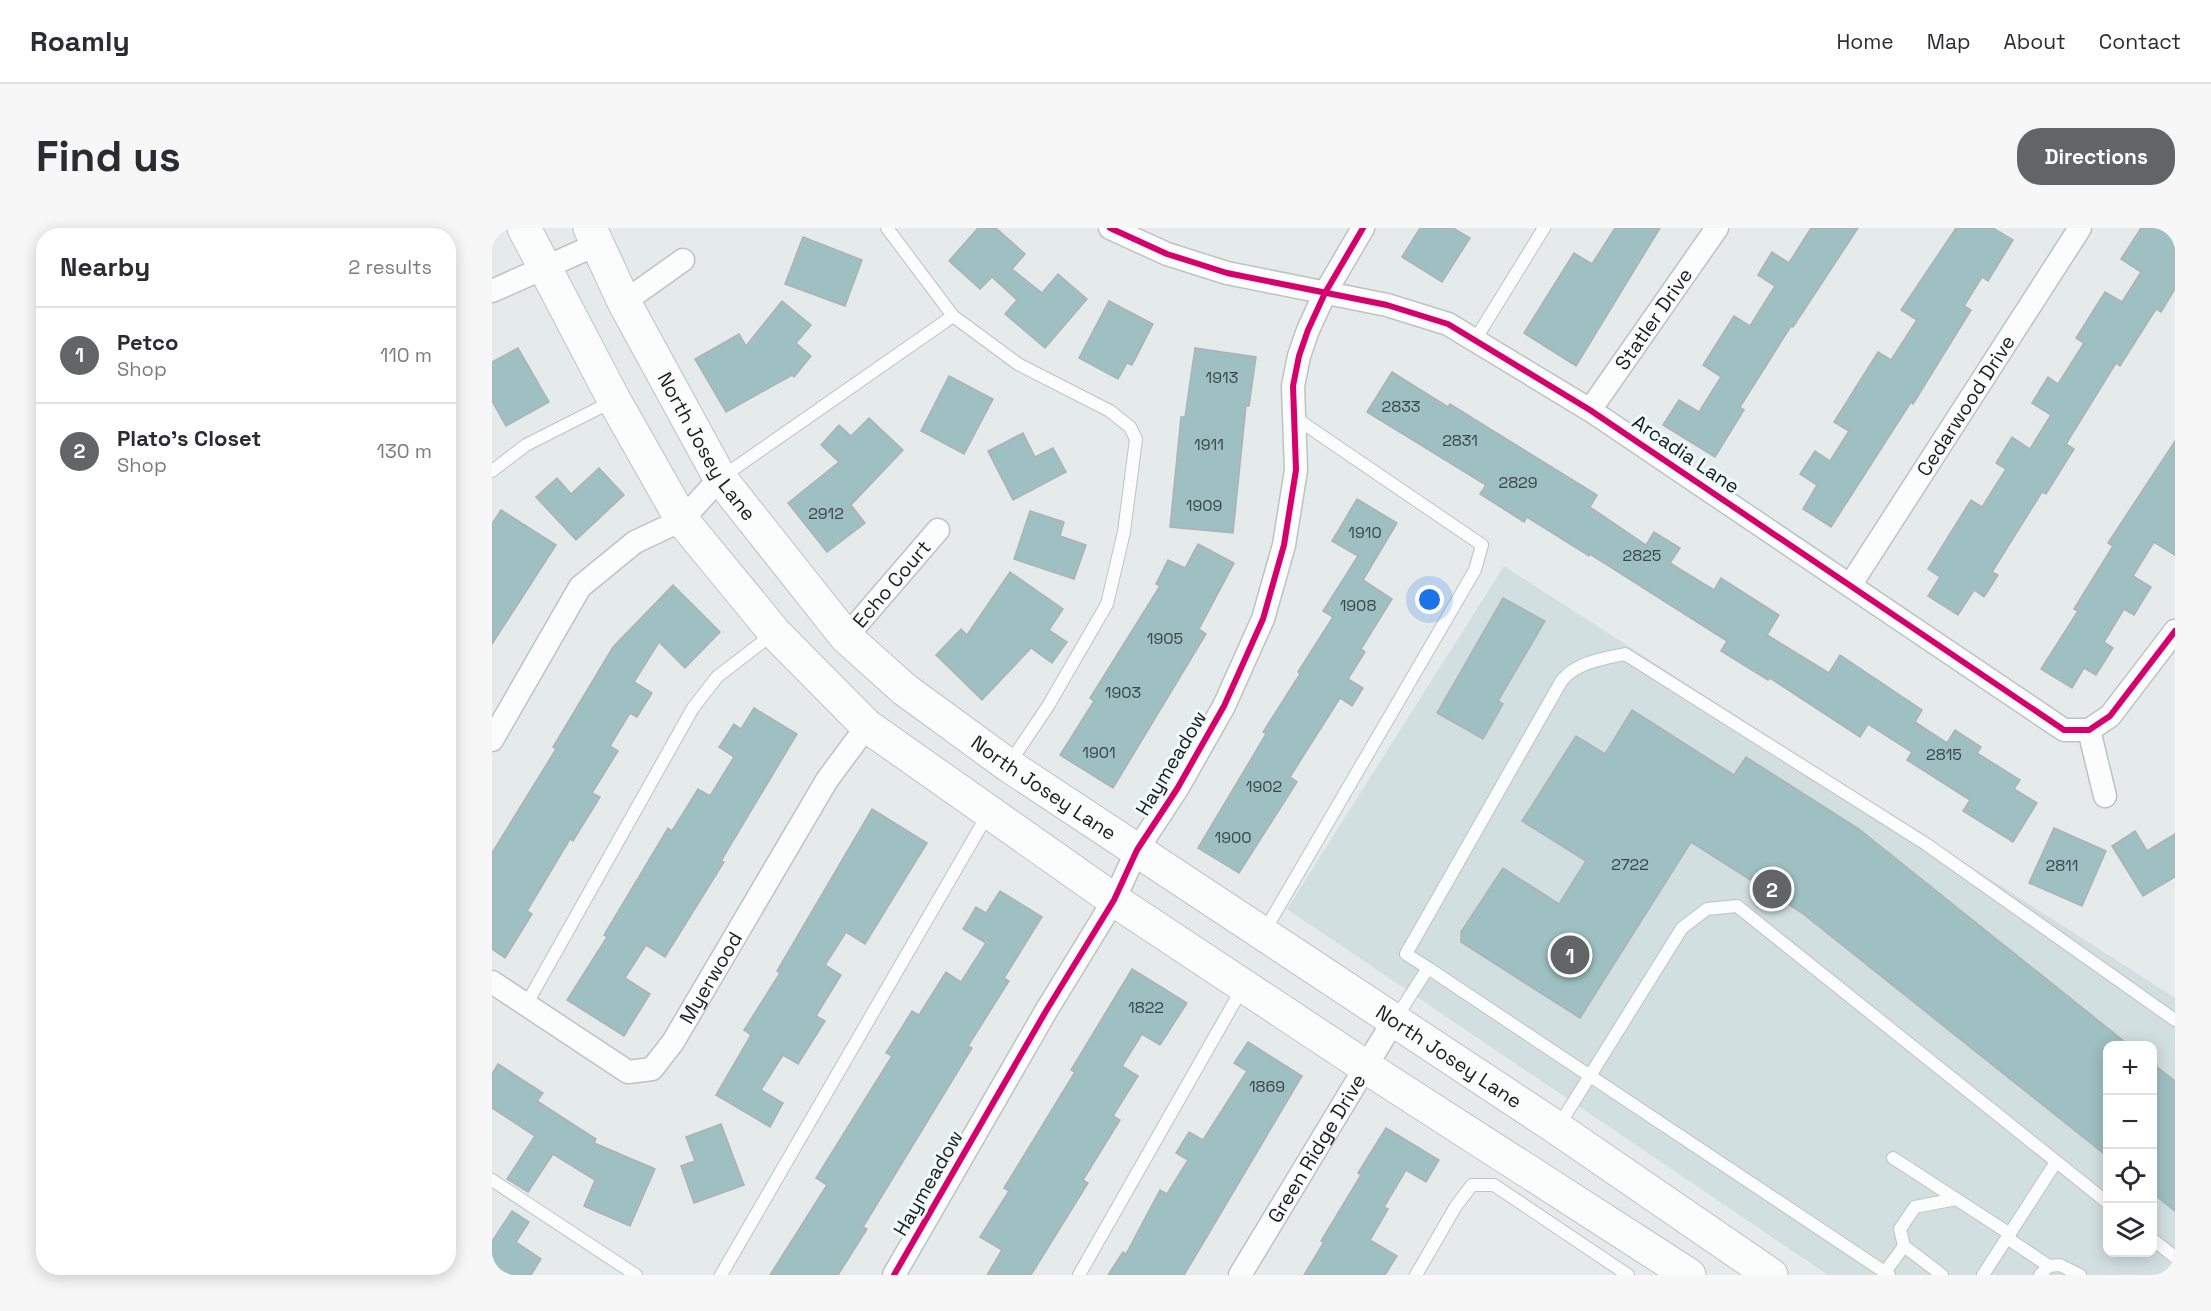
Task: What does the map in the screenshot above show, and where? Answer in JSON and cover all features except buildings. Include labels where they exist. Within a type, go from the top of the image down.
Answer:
[{"type":"main road","points":[[524,228],[614,400],[682,520],[775,633],[867,726],[1114,900],[1366,1067],[1689,1275]]},
{"type":"main road","name":"North Josey Lane","points":[[594,236],[624,302],[720,478],[846,637],[904,689],[1008,765],[1557,1128],[1771,1275]]},
{"type":"street","name":"Arcadia Lane","points":[[1110,228],[1167,254],[1227,273],[1387,305],[1448,324],[1590,410],[1851,584],[2064,730],[2089,730]]},
{"type":"street","name":"Haymeadow","points":[[894,1275],[1046,1011],[1114,900],[1137,850],[1224,706],[1263,619],[1284,545],[1296,470],[1293,386],[1299,356],[1325,293],[1363,228]]},
{"type":"street","name":"Statler Drive","points":[[1590,410],[1717,228]]},
{"type":"street","name":"Cedarwood Drive","points":[[1851,584],[2080,228]]},
{"type":"street","points":[[492,291],[544,269],[594,236]]},
{"type":"street","points":[[624,302],[683,260]]},
{"type":"street","points":[[492,740],[580,587],[635,542],[682,520],[720,478]]},
{"type":"street","name":"Echo Court","points":[[846,637],[938,530]]},
{"type":"street","points":[[2105,796],[2089,730],[2110,716],[2175,631]]},
{"type":"street","name":"Myerwood","points":[[492,982],[628,1072],[652,1069],[673,1042],[827,780],[867,726]]},
{"type":"street","name":"Green Ridge Drive","points":[[1240,1275],[1394,1020]]},
{"type":"lane","points":[[886,228],[953,316],[1018,364],[1110,411],[1130,426],[1136,439],[1124,532],[1107,604],[1048,706],[1008,765]]},
{"type":"lane","points":[[1475,340],[1544,228]]},
{"type":"lane","points":[[720,478],[953,316]]},
{"type":"lane","points":[[492,471],[526,445],[614,400]]},
{"type":"lane","points":[[1264,934],[1475,570],[1482,545],[1294,417]]},
{"type":"lane","points":[[526,1005],[693,708],[717,677],[775,633]]},
{"type":"lane","points":[[1904,1246],[1887,1274],[1589,1078],[1406,954],[1562,680],[1570,671],[1592,661],[1625,654],[1926,844],[2175,1020]]},
{"type":"lane","points":[[722,1275],[988,813]]},
{"type":"lane","points":[[1557,1128],[1682,928],[1707,909],[1737,906],[2103,1199]]},
{"type":"lane","points":[[1394,1020],[1428,968]]},
{"type":"lane","points":[[1079,1275],[1244,986]]},
{"type":"lane","points":[[1893,1158],[1956,1198],[2009,1236],[2044,1270],[2060,1265],[2080,1275]]},
{"type":"lane","points":[[1983,1275],[2056,1162]]},
{"type":"lane","points":[[492,1180],[636,1275]]},
{"type":"lane","points":[[1416,1275],[1456,1206],[1472,1185],[1494,1185],[1628,1275]]},
{"type":"lane","points":[[1942,1275],[1904,1246],[1900,1229],[1909,1213],[1924,1204],[1956,1198]]},
{"type":"lane","points":[[2157,1243],[2175,1257]]},
{"type":"shaded area","points":[[1504,566],[2175,998],[2175,1275],[1828,1275],[1287,909]]},
{"type":"cycle path","points":[[1110,228],[1167,254],[1227,273],[1387,305],[1448,324],[1590,410],[2064,730],[2089,730],[2110,716],[2175,631]]},
{"type":"cycle path","points":[[894,1275],[1046,1011],[1114,900],[1137,850],[1177,789],[1224,706],[1263,619],[1284,545],[1296,470],[1293,386],[1299,356],[1325,293],[1363,228]]},
{"type":"place","name":"Plato's Closet","points":[[1772,889]]},
{"type":"place","name":"Petco","points":[[1570,955]]}]
